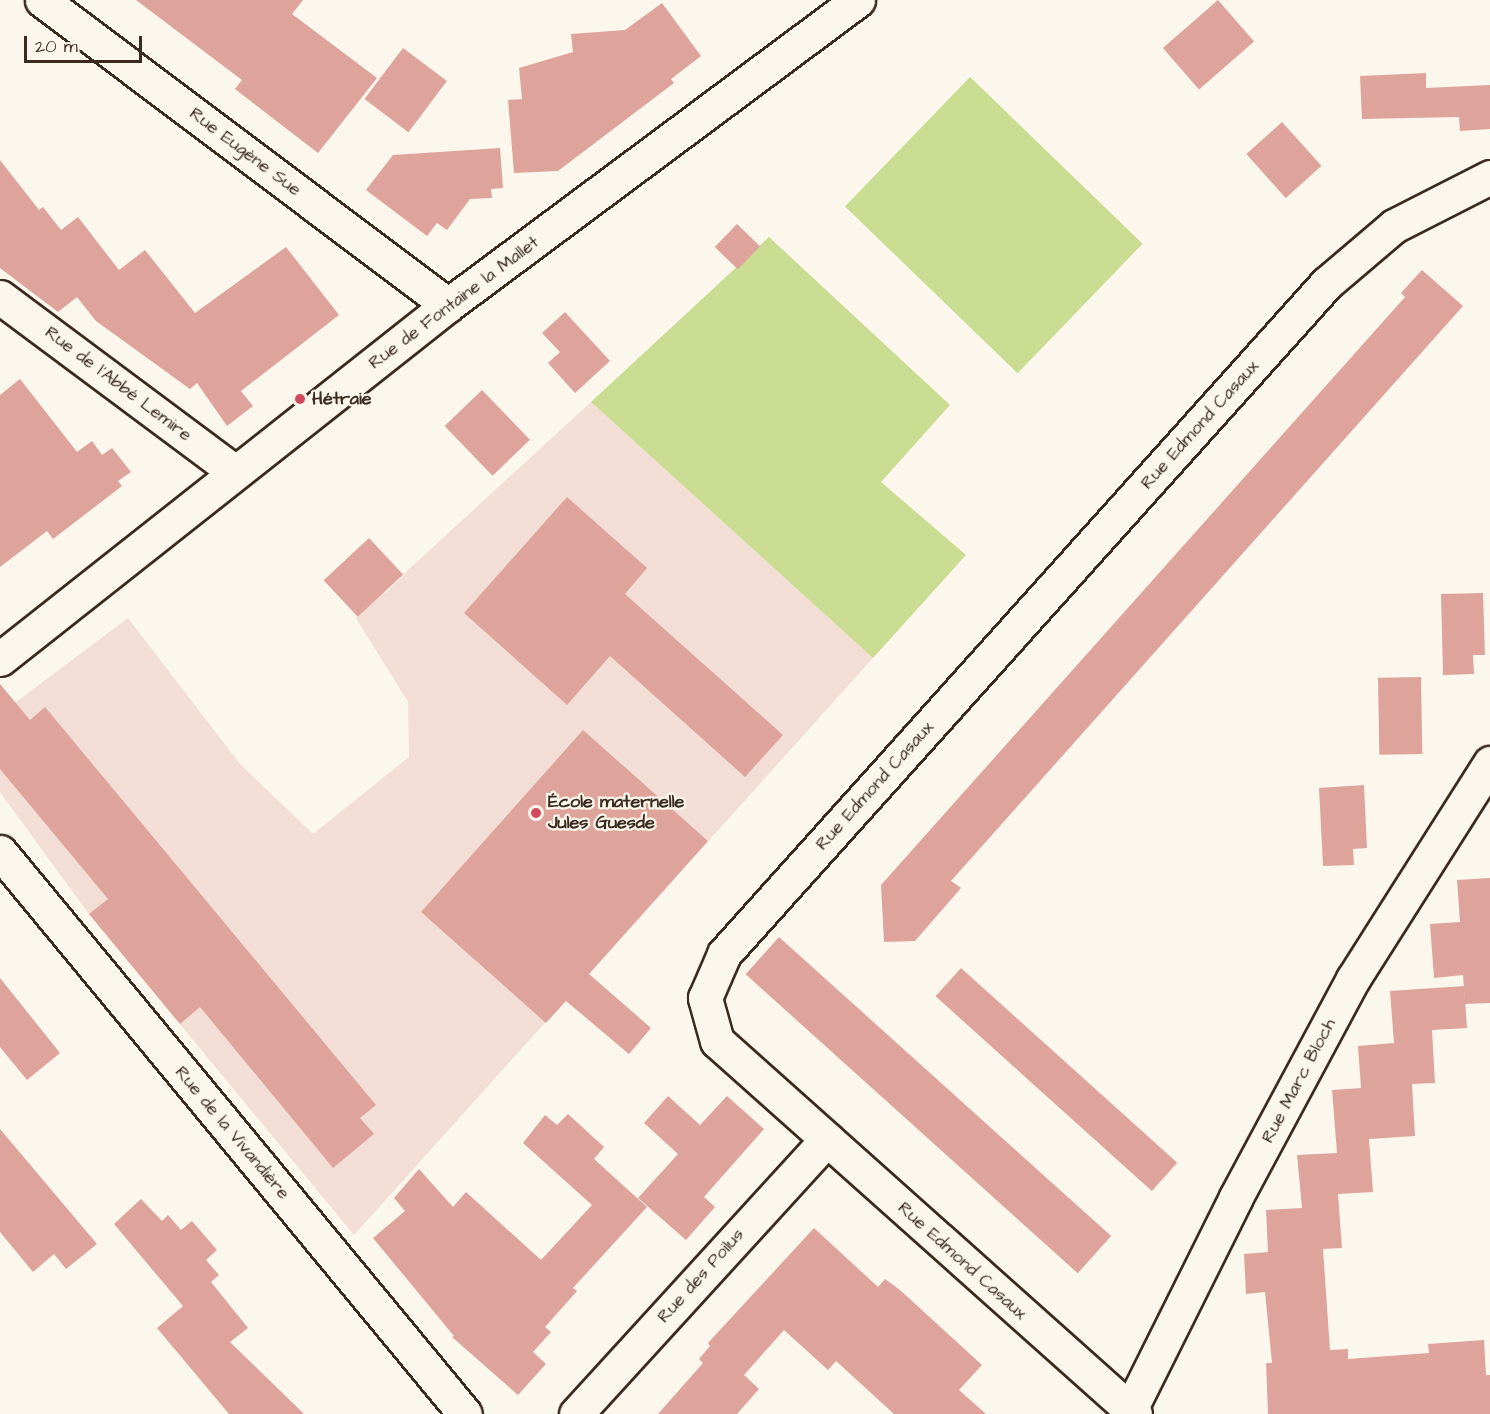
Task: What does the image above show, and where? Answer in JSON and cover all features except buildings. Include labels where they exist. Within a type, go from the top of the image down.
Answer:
[{"type":"street","name":"Rue Eugène Sue","points":[[42,0],[448,305]]},
{"type":"street","name":"Rue de Fontaine la Mallet","points":[[0,659],[448,305],[858,0]]},
{"type":"street","name":"Rue Edmond Casaux","points":[[1130,1413],[717,1041],[705,998],[724,954],[1327,284],[1394,226],[1490,177]]},
{"type":"street","name":"Rue de l'Abbé Lemire","points":[[0,297],[235,472]]},
{"type":"street","name":"Rue Marc Bloch","points":[[1130,1413],[1236,1197],[1353,980],[1490,763]]},
{"type":"street","name":"Rue de la Vivandière","points":[[0,852],[465,1414]]},
{"type":"street","name":"Rue des Poilus","points":[[576,1414],[827,1139]]},
{"type":"shaded area","name":"École maternelle Jules Guesde","points":[[591,402],[873,658],[354,1235],[89,914],[0,792],[0,714],[128,618],[240,764],[313,834],[409,757],[408,702],[356,618],[384,592],[386,593],[408,570]]},
{"type":"green space","points":[[970,77],[1143,244],[1018,373],[845,206]]},
{"type":"green space","points":[[769,237],[950,405],[881,482],[966,555],[873,658],[591,402]]},
{"type":"place","name":"Hétraie","points":[[300,399]]},
{"type":"place","name":"École maternelle Jules Guesde","points":[[536,813]]}]
